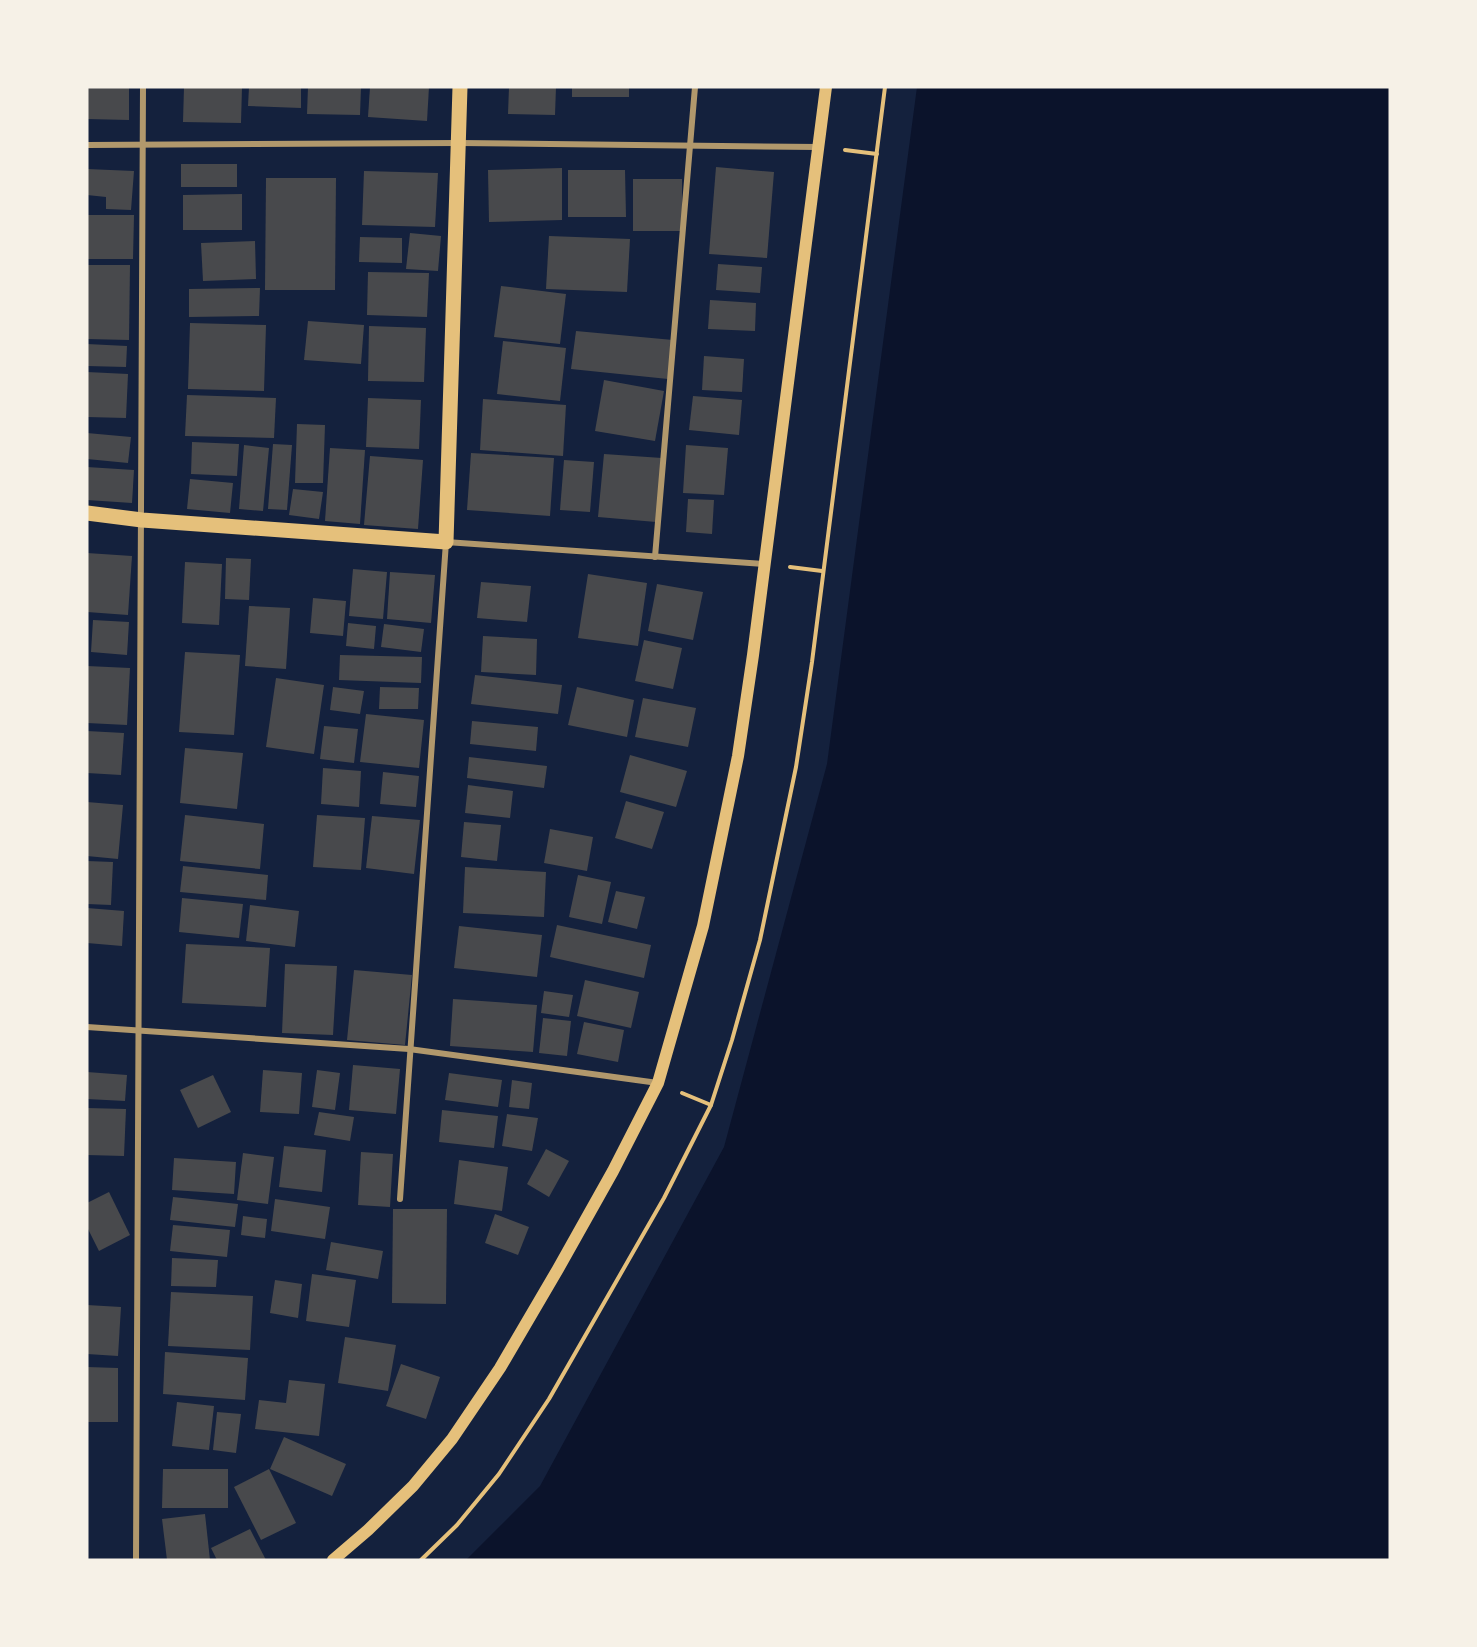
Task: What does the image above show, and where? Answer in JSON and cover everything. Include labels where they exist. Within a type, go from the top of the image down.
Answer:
[{"type":"main road","points":[[87,513],[142,520],[446,542],[460,87]]},
{"type":"main road","points":[[333,1560],[413,1486],[452,1439],[500,1368],[558,1269],[613,1171],[658,1083],[703,926],[736,768],[753,655],[826,87]]},
{"type":"street","points":[[136,1560],[143,87]]},
{"type":"street","points":[[655,557],[695,87]]},
{"type":"street","points":[[87,145],[459,143],[819,147]]},
{"type":"street","points":[[400,1199],[446,542],[765,564]]},
{"type":"street","points":[[87,1027],[409,1049],[658,1083]]},
{"type":"water","points":[[917,87],[1390,87],[1390,1560],[466,1560],[540,1486],[724,1147],[827,764]]},
{"type":"building","points":[[87,87],[129,87],[129,120],[87,119]]},
{"type":"building","points":[[184,87],[242,87],[241,123],[183,122]]},
{"type":"building","points":[[249,87],[301,87],[301,108],[248,106]]},
{"type":"building","points":[[308,87],[361,87],[360,115],[307,114]]},
{"type":"building","points":[[370,87],[429,87],[427,121],[368,117]]},
{"type":"building","points":[[509,87],[556,87],[555,115],[508,114]]},
{"type":"building","points":[[572,87],[629,87],[629,97],[572,97]]},
{"type":"building","points":[[181,164],[237,164],[237,187],[181,187]]},
{"type":"building","points":[[716,167],[774,172],[767,258],[709,254]]},
{"type":"building","points":[[562,168],[562,220],[489,222],[488,170]]},
{"type":"building","points":[[87,169],[134,171],[131,210],[106,209],[106,197],[87,195]]},
{"type":"building","points":[[568,170],[625,170],[626,217],[568,217]]},
{"type":"building","points":[[364,171],[438,173],[435,227],[362,225]]},
{"type":"building","points":[[266,178],[336,178],[335,290],[265,290]]},
{"type":"building","points":[[633,179],[682,179],[682,231],[633,231]]},
{"type":"building","points":[[242,194],[242,230],[183,230],[183,195]]},
{"type":"building","points":[[87,215],[134,215],[133,259],[87,259]]},
{"type":"building","points":[[410,233],[441,236],[438,271],[406,269]]},
{"type":"building","points":[[549,236],[630,239],[627,292],[546,289]]},
{"type":"building","points":[[360,237],[402,238],[402,263],[359,262]]},
{"type":"building","points":[[255,241],[256,279],[203,281],[201,243]]},
{"type":"building","points":[[718,264],[762,267],[760,293],[716,290]]},
{"type":"building","points":[[87,265],[130,265],[129,340],[87,339]]},
{"type":"building","points":[[368,272],[429,273],[427,317],[367,315]]},
{"type":"building","points":[[501,286],[566,294],[560,344],[494,337]]},
{"type":"building","points":[[260,288],[259,316],[189,317],[189,289]]},
{"type":"building","points":[[710,300],[756,303],[755,331],[708,329]]},
{"type":"building","points":[[308,321],[364,325],[361,364],[304,360]]},
{"type":"building","points":[[190,323],[266,325],[264,391],[188,389]]},
{"type":"building","points":[[369,326],[426,328],[424,382],[368,381]]},
{"type":"building","points":[[576,331],[673,340],[668,379],[571,369]]},
{"type":"building","points":[[503,341],[566,348],[560,401],[497,394]]},
{"type":"building","points":[[87,344],[127,346],[126,367],[87,366]]},
{"type":"building","points":[[704,356],[744,359],[742,392],[702,390]]},
{"type":"building","points":[[87,372],[128,374],[126,418],[87,417]]},
{"type":"building","points":[[604,380],[664,391],[655,441],[595,431]]},
{"type":"building","points":[[187,395],[276,398],[274,438],[185,436]]},
{"type":"building","points":[[693,396],[742,400],[739,435],[689,430]]},
{"type":"building","points":[[368,398],[421,400],[419,449],[366,447]]},
{"type":"building","points":[[483,399],[566,405],[563,456],[480,450]]},
{"type":"building","points":[[297,424],[325,425],[323,483],[295,483]]},
{"type":"building","points":[[87,433],[131,437],[128,463],[87,459]]},
{"type":"building","points":[[192,442],[239,444],[237,476],[191,474]]},
{"type":"building","points":[[273,444],[292,445],[287,510],[268,509]]},
{"type":"building","points":[[244,445],[269,448],[263,511],[239,509]]},
{"type":"building","points":[[686,445],[728,448],[724,495],[683,493]]},
{"type":"building","points":[[330,448],[365,450],[360,524],[325,521]]},
{"type":"building","points":[[471,453],[554,458],[550,516],[467,510]]},
{"type":"building","points":[[604,454],[662,458],[656,522],[598,517]]},
{"type":"building","points":[[370,456],[423,460],[418,529],[364,525]]},
{"type":"building","points":[[564,460],[594,462],[590,512],[560,510]]},
{"type":"building","points":[[87,467],[134,470],[132,503],[87,500]]},
{"type":"building","points":[[190,479],[233,483],[230,513],[187,509]]},
{"type":"building","points":[[293,489],[323,492],[319,519],[289,515]]},
{"type":"building","points":[[688,499],[714,500],[712,534],[686,532]]},
{"type":"building","points":[[87,553],[132,556],[128,615],[87,612]]},
{"type":"building","points":[[226,558],[251,559],[249,600],[225,599]]},
{"type":"building","points":[[185,562],[222,564],[219,625],[182,623]]},
{"type":"building","points":[[353,569],[387,572],[383,619],[349,616]]},
{"type":"building","points":[[390,572],[435,575],[431,623],[387,619]]},
{"type":"building","points":[[588,574],[647,583],[638,646],[578,638]]},
{"type":"building","points":[[481,582],[531,586],[527,622],[477,618]]},
{"type":"building","points":[[657,584],[703,592],[693,640],[648,631]]},
{"type":"building","points":[[313,598],[346,601],[343,636],[310,633]]},
{"type":"building","points":[[249,606],[290,608],[286,669],[245,666]]},
{"type":"building","points":[[93,620],[129,622],[127,655],[91,652]]},
{"type":"building","points":[[348,623],[376,626],[374,649],[346,646]]},
{"type":"building","points":[[384,624],[424,629],[421,652],[381,647]]},
{"type":"building","points":[[483,636],[537,639],[536,675],[481,672]]},
{"type":"building","points":[[644,640],[682,648],[673,689],[635,681]]},
{"type":"building","points":[[185,652],[240,655],[234,735],[179,732]]},
{"type":"building","points":[[340,655],[422,657],[421,683],[339,680]]},
{"type":"building","points":[[87,666],[130,668],[127,725],[87,723]]},
{"type":"building","points":[[475,675],[562,685],[558,714],[471,704]]},
{"type":"building","points":[[276,678],[324,685],[314,754],[266,747]]},
{"type":"building","points":[[333,687],[364,691],[360,714],[330,710]]},
{"type":"building","points":[[380,687],[419,688],[418,709],[379,709]]},
{"type":"building","points":[[577,687],[634,700],[627,737],[568,725]]},
{"type":"building","points":[[643,698],[696,708],[688,747],[635,737]]},
{"type":"building","points":[[366,714],[424,720],[419,768],[360,762]]},
{"type":"building","points":[[472,721],[538,727],[536,751],[470,744]]},
{"type":"building","points":[[324,726],[358,729],[354,763],[320,759]]},
{"type":"building","points":[[87,731],[124,733],[121,775],[87,773]]},
{"type":"building","points":[[185,748],[243,753],[237,809],[180,803]]},
{"type":"building","points":[[630,755],[687,771],[676,807],[620,792]]},
{"type":"building","points":[[469,757],[547,766],[544,788],[467,778]]},
{"type":"building","points":[[323,768],[361,771],[359,807],[321,804]]},
{"type":"building","points":[[383,772],[419,776],[416,807],[380,804]]},
{"type":"building","points":[[468,785],[513,791],[510,818],[465,813]]},
{"type":"building","points":[[626,801],[664,812],[652,849],[615,838]]},
{"type":"building","points":[[87,802],[123,805],[118,859],[87,856]]},
{"type":"building","points":[[185,815],[264,824],[260,869],[180,861]]},
{"type":"building","points":[[317,815],[365,818],[361,870],[313,867]]},
{"type":"building","points":[[372,816],[420,820],[414,874],[366,868]]},
{"type":"building","points":[[464,822],[501,825],[497,861],[461,857]]},
{"type":"building","points":[[550,829],[593,837],[587,871],[544,863]]},
{"type":"building","points":[[87,861],[113,862],[111,905],[87,904]]},
{"type":"building","points":[[183,866],[268,875],[266,900],[180,892]]},
{"type":"building","points":[[465,867],[546,872],[544,917],[463,913]]},
{"type":"building","points":[[578,875],[611,882],[602,924],[569,917]]},
{"type":"building","points":[[616,891],[645,897],[637,929],[608,922]]},
{"type":"building","points":[[182,898],[243,904],[239,938],[179,932]]},
{"type":"building","points":[[250,905],[299,911],[295,947],[246,941]]},
{"type":"building","points":[[87,908],[124,911],[122,946],[87,943]]},
{"type":"building","points":[[557,925],[651,945],[644,978],[550,957]]},
{"type":"building","points":[[459,926],[542,935],[537,977],[454,968]]},
{"type":"building","points":[[186,944],[270,948],[266,1007],[182,1003]]},
{"type":"building","points":[[285,964],[337,966],[333,1035],[282,1033]]},
{"type":"building","points":[[354,970],[412,975],[405,1045],[347,1040]]},
{"type":"building","points":[[585,980],[639,992],[631,1028],[577,1016]]},
{"type":"building","points":[[544,991],[573,995],[569,1017],[541,1013]]},
{"type":"building","points":[[453,999],[537,1005],[533,1052],[450,1046]]},
{"type":"building","points":[[543,1018],[571,1021],[567,1056],[539,1053]]},
{"type":"building","points":[[584,1022],[624,1030],[618,1062],[577,1054]]},
{"type":"building","points":[[353,1065],[400,1069],[396,1114],[349,1110]]},
{"type":"building","points":[[263,1070],[302,1073],[299,1114],[260,1112]]},
{"type":"building","points":[[317,1070],[340,1073],[335,1110],[312,1107]]},
{"type":"building","points":[[87,1072],[127,1075],[125,1101],[87,1099]]},
{"type":"building","points":[[449,1073],[502,1080],[498,1107],[445,1100]]},
{"type":"building","points":[[213,1075],[231,1112],[198,1128],[180,1090]]},
{"type":"building","points":[[512,1080],[532,1083],[529,1109],[509,1107]]},
{"type":"building","points":[[87,1108],[126,1109],[124,1156],[87,1155]]},
{"type":"building","points":[[442,1110],[498,1116],[494,1148],[439,1142]]},
{"type":"building","points":[[319,1112],[354,1117],[350,1141],[314,1135]]},
{"type":"building","points":[[507,1114],[538,1118],[532,1151],[502,1146]]},
{"type":"building","points":[[284,1146],[326,1150],[322,1192],[279,1187]]},
{"type":"building","points":[[546,1149],[569,1161],[549,1197],[527,1184]]},
{"type":"building","points":[[361,1152],[393,1154],[390,1207],[358,1205]]},
{"type":"building","points":[[243,1153],[274,1157],[268,1204],[237,1200]]},
{"type":"building","points":[[174,1158],[236,1162],[234,1194],[172,1190]]},
{"type":"building","points":[[459,1160],[508,1167],[502,1211],[454,1204]]},
{"type":"building","points":[[109,1192],[130,1235],[99,1251],[87,1227],[87,1203]]},
{"type":"building","points":[[173,1197],[238,1204],[235,1227],[170,1220]]},
{"type":"building","points":[[275,1199],[330,1207],[325,1239],[271,1231]]},
{"type":"building","points":[[393,1209],[447,1209],[446,1304],[392,1303]]},
{"type":"building","points":[[495,1214],[529,1227],[518,1255],[485,1243]]},
{"type":"building","points":[[243,1216],[267,1219],[265,1238],[241,1235]]},
{"type":"building","points":[[173,1225],[230,1230],[227,1257],[170,1251]]},
{"type":"building","points":[[331,1242],[383,1251],[378,1279],[326,1270]]},
{"type":"building","points":[[172,1258],[218,1260],[216,1287],[171,1286]]},
{"type":"building","points":[[312,1274],[356,1280],[349,1327],[306,1321]]},
{"type":"building","points":[[275,1280],[302,1284],[298,1318],[270,1313]]},
{"type":"building","points":[[171,1292],[253,1296],[250,1350],[168,1346]]},
{"type":"building","points":[[87,1305],[121,1307],[118,1356],[87,1354]]},
{"type":"building","points":[[345,1337],[396,1345],[388,1391],[338,1383]]},
{"type":"building","points":[[165,1352],[248,1358],[245,1400],[163,1394]]},
{"type":"building","points":[[401,1364],[440,1377],[426,1419],[386,1406]]},
{"type":"building","points":[[87,1367],[118,1368],[118,1422],[87,1422]]},
{"type":"building","points":[[289,1380],[325,1384],[319,1436],[255,1429],[259,1400],[286,1403]]},
{"type":"building","points":[[177,1402],[214,1406],[209,1450],[172,1446]]},
{"type":"building","points":[[217,1412],[241,1414],[236,1453],[213,1450]]},
{"type":"building","points":[[284,1437],[346,1464],[332,1496],[270,1469]]},
{"type":"building","points":[[163,1469],[228,1469],[228,1508],[162,1508]]},
{"type":"building","points":[[269,1469],[296,1523],[261,1540],[234,1487]]},
{"type":"building","points":[[205,1514],[210,1560],[167,1560],[162,1519]]},
{"type":"building","points":[[250,1529],[266,1560],[217,1560],[211,1548]]}]
